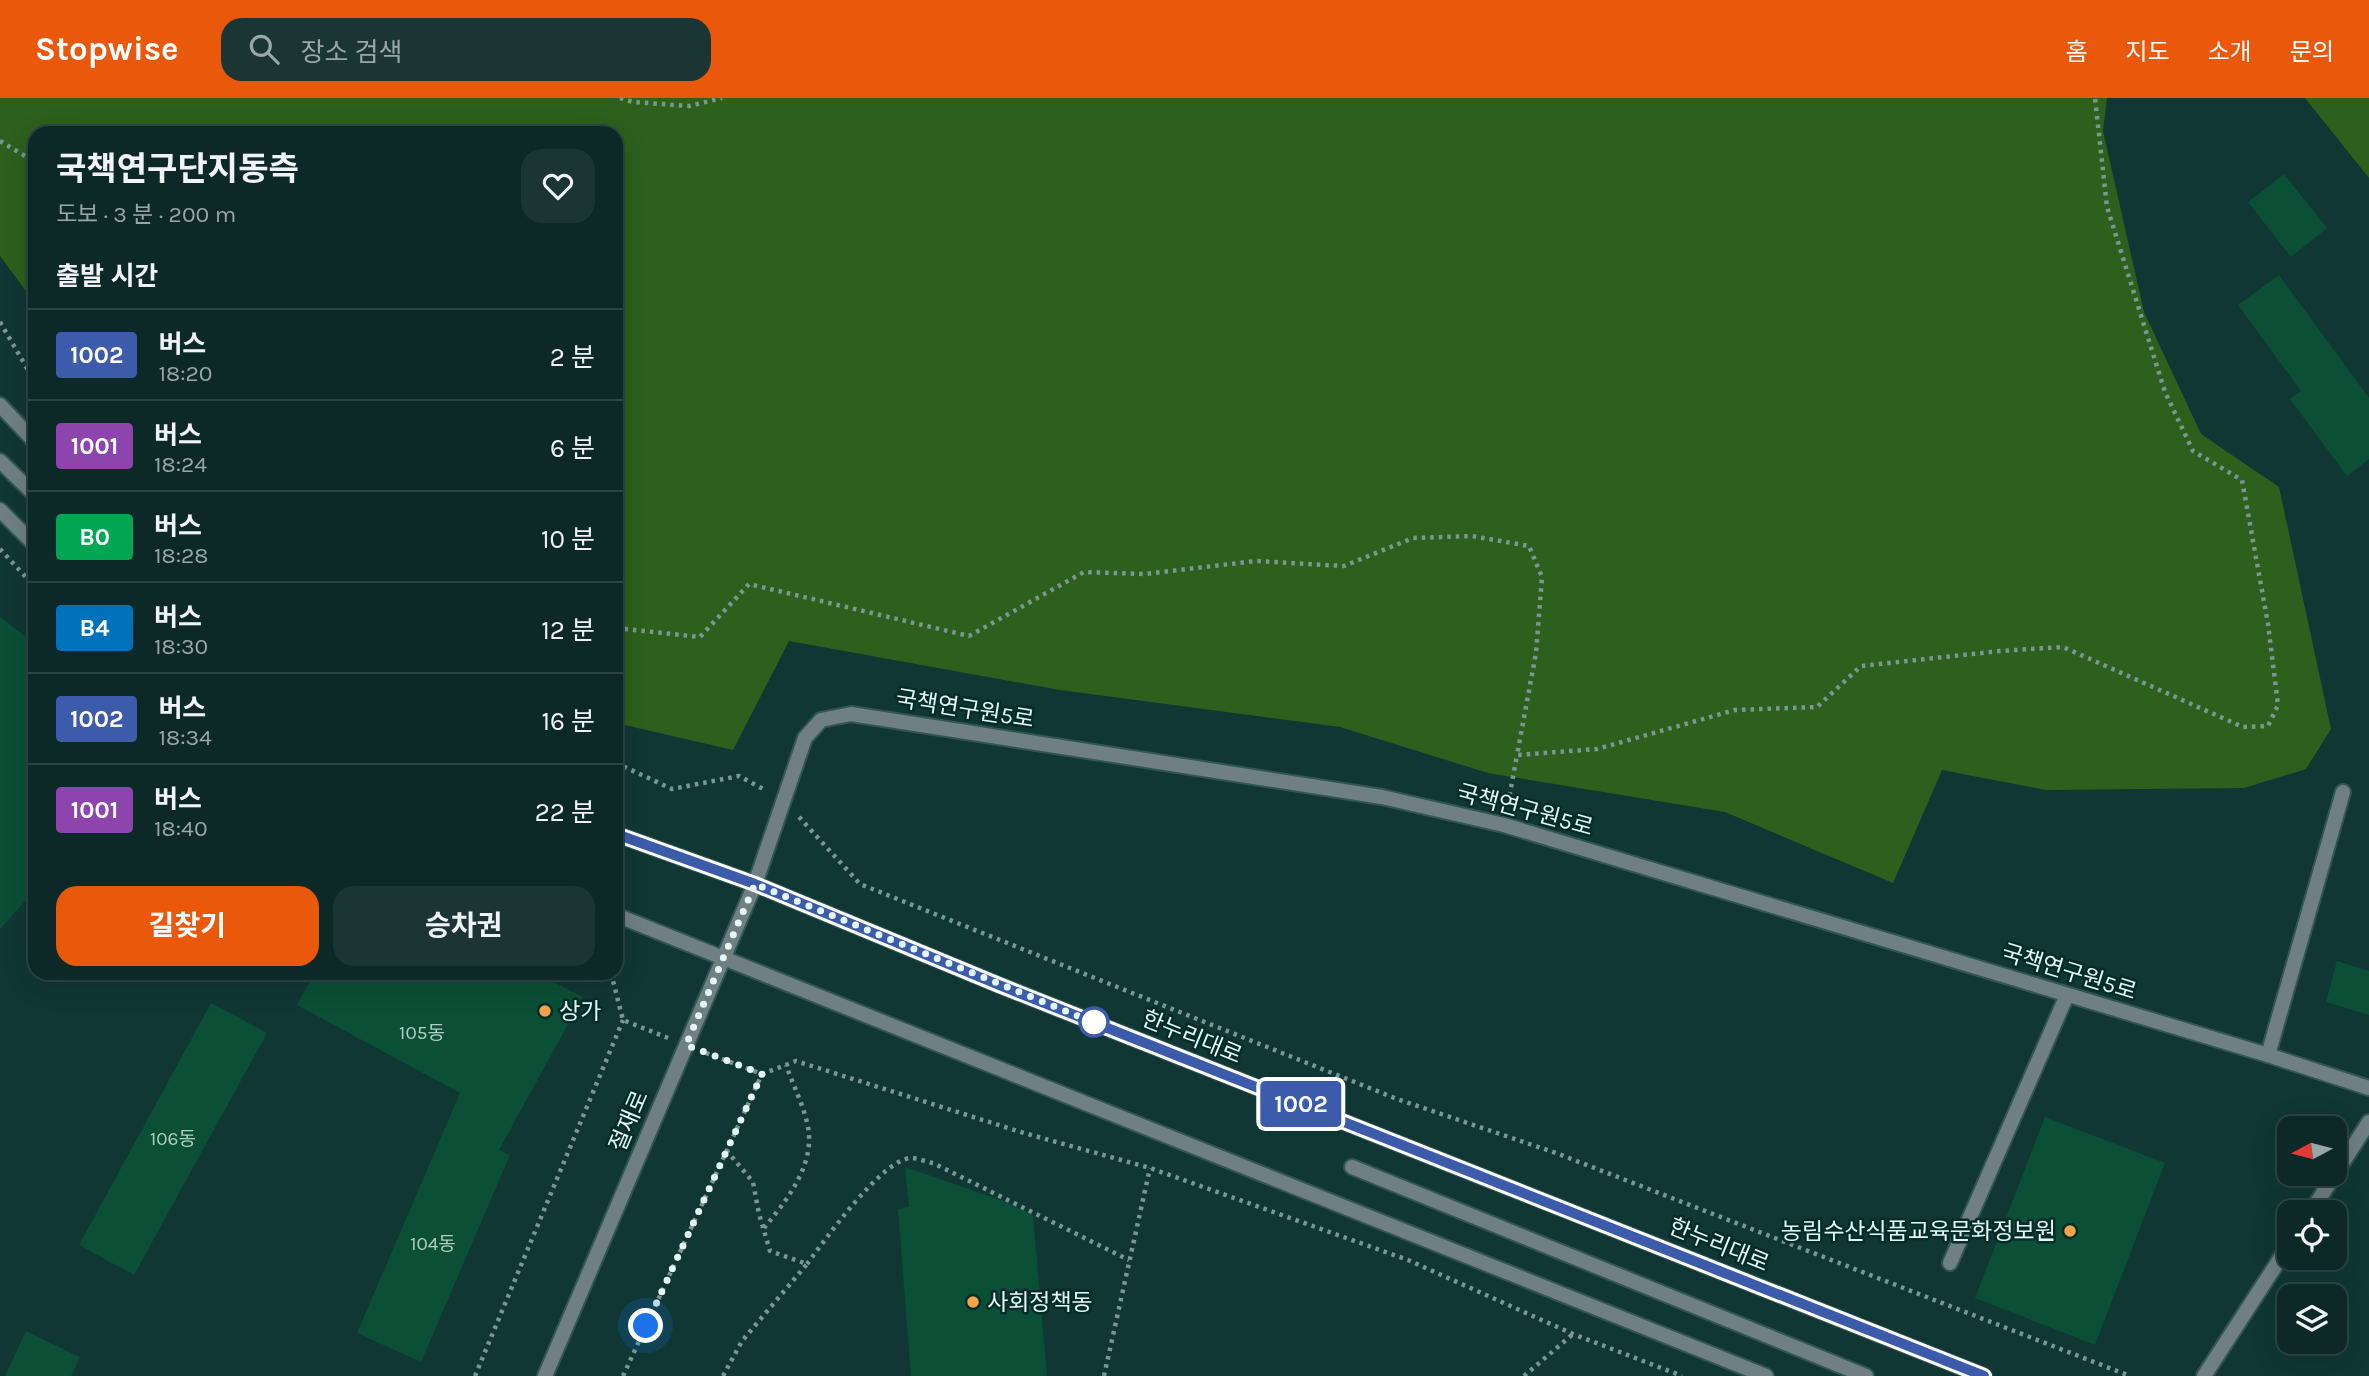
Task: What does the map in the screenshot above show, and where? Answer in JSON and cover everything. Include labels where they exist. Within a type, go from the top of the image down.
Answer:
[{"type":"street","points":[[0,405],[28,435]]},
{"type":"street","points":[[0,461],[28,488]]},
{"type":"street","points":[[0,510],[28,538]]},
{"type":"street","name":"국책연구원5로","points":[[755,884],[805,738],[821,720],[851,714],[1382,797],[1504,825],[2369,1088]]},
{"type":"street","points":[[2267,1055],[2343,792]]},
{"type":"street","name":"한누리대로","points":[[623,837],[755,884],[999,985],[1984,1376]]},
{"type":"street","name":"절재로","points":[[545,1376],[755,884]]},
{"type":"street","points":[[623,918],[1766,1376]]},
{"type":"street","points":[[1950,1263],[2067,995]]},
{"type":"street","points":[[2318,1200],[2369,1122]]},
{"type":"street","points":[[1352,1167],[1866,1376]]},
{"type":"street","points":[[2204,1376],[2277,1263]]},
{"type":"path","points":[[620,98],[633,102],[689,106],[722,98]]},
{"type":"path","points":[[1517,755],[1597,749],[1735,710],[1817,707],[1861,666],[2063,647],[2243,727],[2268,726],[2278,705],[2268,624],[2242,480],[2193,451],[2165,392],[2107,207],[2095,98]]},
{"type":"path","points":[[0,141],[28,158]]},
{"type":"path","points":[[0,322],[28,370]]},
{"type":"path","points":[[623,629],[700,637],[749,584],[969,636],[1084,572],[1145,574],[1255,561],[1344,566],[1413,538],[1472,536],[1530,546],[1542,577],[1536,653],[1504,825]]},
{"type":"path","points":[[0,549],[28,579]]},
{"type":"path","points":[[623,766],[672,789],[739,776],[784,800],[860,884],[1397,1099],[1556,1153],[2130,1376]]},
{"type":"path","points":[[475,1376],[623,1020],[613,980]]},
{"type":"path","points":[[623,1020],[762,1074],[796,1061],[1024,1133],[1150,1168],[1408,1260],[1573,1334],[1682,1376]]},
{"type":"path","points":[[763,1228],[785,1203],[806,1164],[808,1128],[786,1065]]},
{"type":"path","points":[[623,1376],[762,1074]]},
{"type":"path","points":[[727,1151],[753,1182],[770,1251],[807,1264]]},
{"type":"path","points":[[723,1376],[742,1341],[836,1226],[888,1168],[910,1158],[933,1163],[1129,1260]]},
{"type":"path","points":[[1104,1376],[1150,1168]]},
{"type":"path","points":[[1524,1376],[1573,1334]]},
{"type":"green space","points":[[0,98],[2107,98],[2103,131],[2144,312],[2201,434],[2279,487],[2331,729],[2306,769],[2244,788],[2046,790],[1942,770],[1893,883],[1725,812],[1488,773],[1340,727],[1060,690],[789,641],[733,750],[623,725],[623,126],[28,126],[28,294],[0,256]]},
{"type":"green space","points":[[2305,98],[2369,98],[2369,178]]},
{"type":"building","points":[[2284,174],[2327,228],[2291,257],[2248,202]]},
{"type":"building","points":[[2279,275],[2369,398],[2369,459],[2347,476],[2290,399],[2301,391],[2238,305]]},
{"type":"building","points":[[0,617],[28,639],[28,898],[0,929]]},
{"type":"building","points":[[2337,961],[2369,971],[2369,1015],[2326,1002]]},
{"type":"building","points":[[310,980],[550,980],[583,997],[499,1150],[510,1155],[421,1362],[357,1333],[460,1093],[297,1005]]},
{"type":"building","points":[[211,1003],[267,1033],[134,1275],[79,1245]]},
{"type":"building","name":"농림수산식품교육문화정보원","points":[[2045,1117],[2165,1163],[2095,1345],[1975,1298]]},
{"type":"building","name":"사회정책동","points":[[905,1167],[1003,1201],[1033,1215],[1047,1376],[911,1376],[898,1209],[909,1207]]},
{"type":"building","points":[[26,1331],[80,1357],[71,1376],[5,1376]]},
{"type":"bus line","name":"1002","points":[[623,837],[755,884],[999,985],[1984,1376]]},
{"type":"place","name":"상가","points":[[545,1011]]},
{"type":"place","name":"농림수산식품교육문화정보원","points":[[2070,1231]]},
{"type":"place","name":"사회정책동","points":[[973,1302]]},
{"type":"route","points":[[646,1326],[762,1074],[686,1045],[755,884],[1100,1025],[1094,1022]]}]
